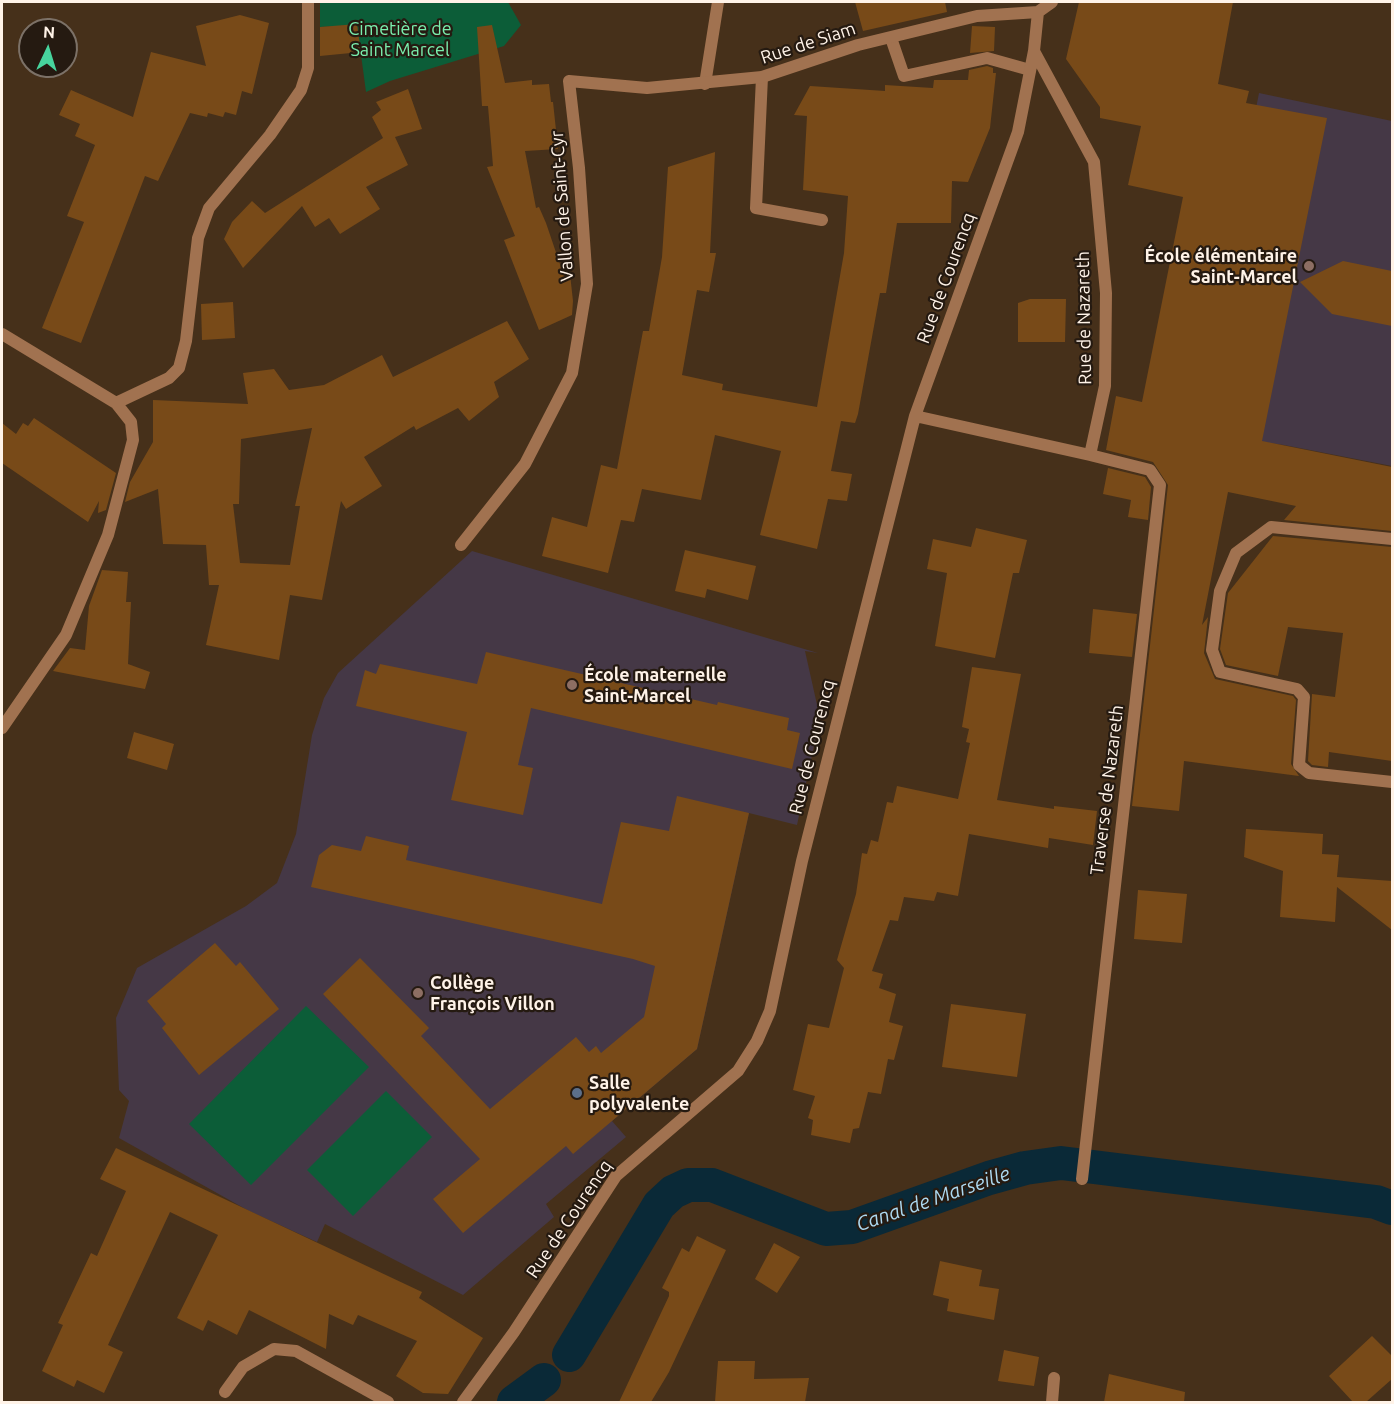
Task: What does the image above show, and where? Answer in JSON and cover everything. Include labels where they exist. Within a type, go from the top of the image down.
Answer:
[{"type":"street","points":[[116,403],[169,378],[179,368],[185,349],[198,238],[209,208],[270,135],[301,90],[308,68],[308,2]]},
{"type":"street","points":[[705,84],[718,2]]},
{"type":"street","points":[[1038,12],[1052,2]]},
{"type":"street","name":"Rue de Siam","points":[[569,81],[647,88],[762,77],[858,45],[977,16],[1038,12]]},
{"type":"street","name":"Rue de Courencq","points":[[463,1402],[514,1332],[616,1176],[738,1071],[757,1041],[770,1011],[802,861],[915,416],[1018,132],[1034,51],[1038,12]]},
{"type":"street","points":[[891,38],[904,76],[987,58],[1030,70]]},
{"type":"street","name":"Rue de Nazareth","points":[[1034,51],[1094,162],[1106,293],[1105,386],[1090,455]]},
{"type":"street","points":[[762,77],[756,208],[822,220]]},
{"type":"street","name":"Vallon de Saint-Cyr","points":[[461,545],[525,464],[572,373],[587,284],[579,168],[569,81]]},
{"type":"street","points":[[2,334],[116,403],[131,422],[133,440],[108,535],[66,635],[2,728]]},
{"type":"street","points":[[915,416],[1090,455]]},
{"type":"street","name":"Traverse de Nazareth","points":[[1082,1179],[1160,485],[1150,470],[1090,455]]},
{"type":"street","points":[[1392,539],[1271,527],[1236,553],[1220,591],[1212,650],[1220,672],[1297,689],[1304,698],[1299,765],[1309,773],[1392,782]]},
{"type":"street","points":[[225,1392],[243,1366],[274,1349],[296,1352],[387,1402]]},
{"type":"street","points":[[1052,1402],[1054,1378]]},
{"type":"shaded area","name":"École élémentaire Saint-Marcel","points":[[1259,93],[1392,121],[1392,466],[1284,445],[1210,435],[1196,412]]},
{"type":"shaded area","name":"Collège François Villon","points":[[472,551],[818,653],[805,651],[820,718],[797,825],[749,813],[697,1049],[612,1121],[626,1137],[546,1204],[554,1217],[463,1295],[325,1224],[317,1242],[249,1211],[119,1138],[129,1101],[119,1090],[116,1018],[137,968],[246,906],[277,883],[296,834],[312,735],[324,698],[338,673]]},
{"type":"green space","name":"Cimetière de Saint Marcel","points":[[320,2],[508,2],[521,25],[504,46],[390,81],[366,92],[357,25],[320,27]]},
{"type":"green space","points":[[306,1006],[369,1067],[251,1185],[189,1124]]},
{"type":"green space","points":[[386,1091],[432,1137],[353,1216],[307,1170]]},
{"type":"building","points":[[855,2],[945,2],[947,12],[863,31]]},
{"type":"building","points":[[1079,2],[1233,2],[1218,84],[1249,91],[1246,103],[1327,118],[1262,441],[1392,467],[1392,531],[1284,520],[1296,506],[1228,492],[1202,625],[1208,617],[1204,653],[1215,679],[1293,696],[1296,700],[1291,764],[1299,776],[1184,761],[1179,811],[1132,806],[1168,485],[1153,462],[1106,450],[1116,396],[1142,402],[1183,197],[1128,185],[1141,126],[1100,118],[1100,107],[1066,59]]},
{"type":"building","points":[[240,15],[269,23],[252,94],[242,91],[236,115],[225,112],[223,117],[208,113],[207,117],[190,113],[158,181],[145,176],[81,343],[42,328],[84,222],[67,216],[95,145],[75,136],[80,124],[59,115],[71,90],[133,117],[151,52],[206,66],[196,26]]},
{"type":"building","points":[[357,24],[361,52],[320,56],[320,27]]},
{"type":"building","points":[[492,25],[505,83],[532,80],[532,85],[549,84],[551,102],[553,102],[558,149],[525,151],[536,208],[539,207],[546,223],[564,276],[570,274],[573,301],[572,315],[539,330],[504,240],[515,236],[487,167],[493,166],[488,106],[482,106],[477,27]]},
{"type":"building","points":[[972,26],[995,27],[994,51],[970,53]]},
{"type":"building","points":[[987,66],[993,68],[993,73],[996,73],[990,128],[968,182],[952,181],[951,223],[897,223],[886,293],[880,293],[858,414],[855,423],[841,421],[831,471],[852,474],[847,501],[828,499],[817,549],[760,535],[781,451],[715,435],[701,500],[642,489],[634,522],[621,520],[608,573],[542,556],[552,517],[587,527],[601,465],[617,469],[643,331],[649,331],[662,257],[668,167],[715,152],[710,253],[716,253],[709,292],[697,290],[682,375],[723,384],[722,390],[817,407],[844,253],[848,196],[803,190],[807,116],[794,115],[810,86],[885,91],[885,85],[933,88],[934,80],[968,80],[969,70]]},
{"type":"building","points":[[408,89],[422,129],[395,137],[408,165],[366,187],[380,209],[340,234],[329,218],[315,227],[302,206],[243,268],[224,239],[232,222],[252,201],[265,213],[383,138],[372,117],[381,110],[376,102]]},
{"type":"building","points":[[1343,261],[1392,271],[1392,326],[1332,314],[1300,282]]},
{"type":"building","points":[[1030,299],[1066,299],[1065,342],[1018,342],[1018,303]]},
{"type":"building","points":[[233,302],[235,338],[202,340],[201,304]]},
{"type":"building","points":[[507,321],[529,359],[494,382],[499,397],[469,421],[458,408],[416,430],[414,426],[364,457],[382,486],[346,509],[341,501],[322,600],[290,595],[279,660],[206,645],[219,585],[209,585],[206,545],[163,544],[158,489],[125,502],[130,482],[153,442],[153,400],[248,404],[243,373],[274,369],[289,390],[324,385],[382,355],[393,377]],"holes":[[[312,428],[295,506],[300,506],[290,565],[240,563],[233,504],[239,504],[241,439]]]},
{"type":"building","points":[[34,418],[116,473],[106,510],[98,513],[99,501],[88,522],[2,463],[2,423],[16,434],[23,423],[28,426]]},
{"type":"building","points":[[1108,468],[1145,477],[1151,487],[1148,520],[1128,517],[1131,500],[1103,494]]},
{"type":"building","points":[[976,528],[1027,540],[1019,573],[1013,573],[995,658],[935,646],[947,573],[927,569],[933,539],[971,547]]},
{"type":"building","points":[[1273,536],[1392,547],[1392,761],[1329,752],[1328,767],[1312,765],[1308,761],[1312,694],[1335,697],[1343,633],[1288,627],[1278,676],[1226,665],[1220,649],[1228,593]]},
{"type":"building","points":[[685,550],[756,566],[748,600],[707,589],[705,598],[675,591]]},
{"type":"building","points":[[102,570],[128,572],[126,602],[131,602],[128,664],[150,672],[145,689],[53,671],[70,648],[85,650],[89,606]]},
{"type":"building","points":[[1093,609],[1137,614],[1132,657],[1089,653]]},
{"type":"building","points":[[486,652],[717,705],[718,702],[789,718],[787,730],[800,733],[792,769],[531,708],[518,765],[533,768],[523,815],[451,800],[467,732],[356,706],[365,670],[376,674],[380,664],[477,684]]},
{"type":"building","points":[[972,667],[1021,674],[997,800],[1054,809],[1054,806],[1097,811],[1093,845],[1049,838],[1048,848],[969,834],[958,896],[937,892],[934,901],[904,897],[898,921],[890,920],[872,971],[883,974],[879,988],[896,994],[889,1022],[903,1026],[894,1060],[888,1059],[881,1094],[868,1092],[859,1128],[853,1129],[850,1143],[811,1135],[813,1120],[808,1118],[815,1096],[793,1090],[808,1024],[829,1028],[844,968],[837,960],[856,894],[862,853],[867,854],[871,840],[878,842],[887,802],[893,803],[897,786],[958,799],[970,743],[966,742],[969,729],[962,727]]},
{"type":"building","points":[[134,732],[174,744],[167,770],[127,758]]},
{"type":"building","points":[[677,796],[749,813],[697,1049],[573,1154],[566,1146],[463,1233],[433,1199],[480,1159],[323,994],[360,958],[429,1028],[421,1036],[490,1109],[576,1037],[589,1052],[596,1046],[601,1053],[644,1017],[655,966],[633,959],[311,887],[319,855],[332,845],[361,851],[366,836],[409,846],[406,860],[602,904],[621,822],[669,831]]},
{"type":"building","points":[[1246,829],[1323,834],[1322,854],[1339,855],[1337,877],[1392,881],[1392,930],[1337,887],[1335,922],[1280,917],[1283,871],[1244,857]]},
{"type":"building","points":[[1138,890],[1187,894],[1182,943],[1134,939]]},
{"type":"building","points":[[215,943],[236,966],[240,962],[279,1009],[199,1075],[162,1028],[166,1024],[147,1001]]},
{"type":"building","points":[[951,1004],[1026,1014],[1017,1077],[942,1067]]},
{"type":"building","points":[[116,1148],[422,1292],[419,1298],[483,1338],[448,1394],[423,1393],[396,1376],[417,1341],[358,1315],[353,1325],[329,1314],[326,1349],[249,1310],[237,1335],[208,1320],[203,1331],[177,1318],[218,1235],[170,1212],[108,1345],[123,1352],[104,1393],[77,1380],[74,1387],[42,1371],[63,1325],[58,1323],[91,1253],[97,1256],[126,1191],[100,1179]]},
{"type":"building","points":[[697,1236],[726,1250],[669,1372],[651,1402],[619,1402],[669,1296],[669,1292],[662,1288],[682,1248],[689,1252]]},
{"type":"building","points":[[774,1243],[800,1257],[777,1293],[755,1279]]},
{"type":"building","points":[[940,1261],[982,1270],[979,1286],[999,1289],[994,1320],[947,1311],[949,1299],[933,1295]]},
{"type":"building","points":[[1372,1336],[1392,1356],[1392,1379],[1366,1402],[1353,1402],[1329,1376]]},
{"type":"building","points":[[1004,1350],[1039,1357],[1034,1386],[998,1381]]},
{"type":"building","points":[[718,1361],[755,1361],[754,1379],[809,1378],[805,1402],[715,1402]]},
{"type":"building","points":[[1109,1374],[1185,1392],[1184,1402],[1104,1402]]},
{"type":"waterway","name":"Canal de Marseille","points":[[569,1355],[659,1205],[673,1192],[688,1185],[712,1185],[826,1229],[852,1227],[989,1178],[1025,1168],[1061,1163],[1376,1202],[1392,1208]]},
{"type":"waterway","name":"Canal de Marseille","points":[[514,1402],[544,1380]]},
{"type":"place","name":"École élémentaire Saint-Marcel","points":[[1309,266]]},
{"type":"place","name":"École maternelle Saint-Marcel","points":[[572,685]]},
{"type":"place","name":"Collège François Villon","points":[[418,993]]},
{"type":"place","name":"Salle polyvalente","points":[[577,1093]]}]
